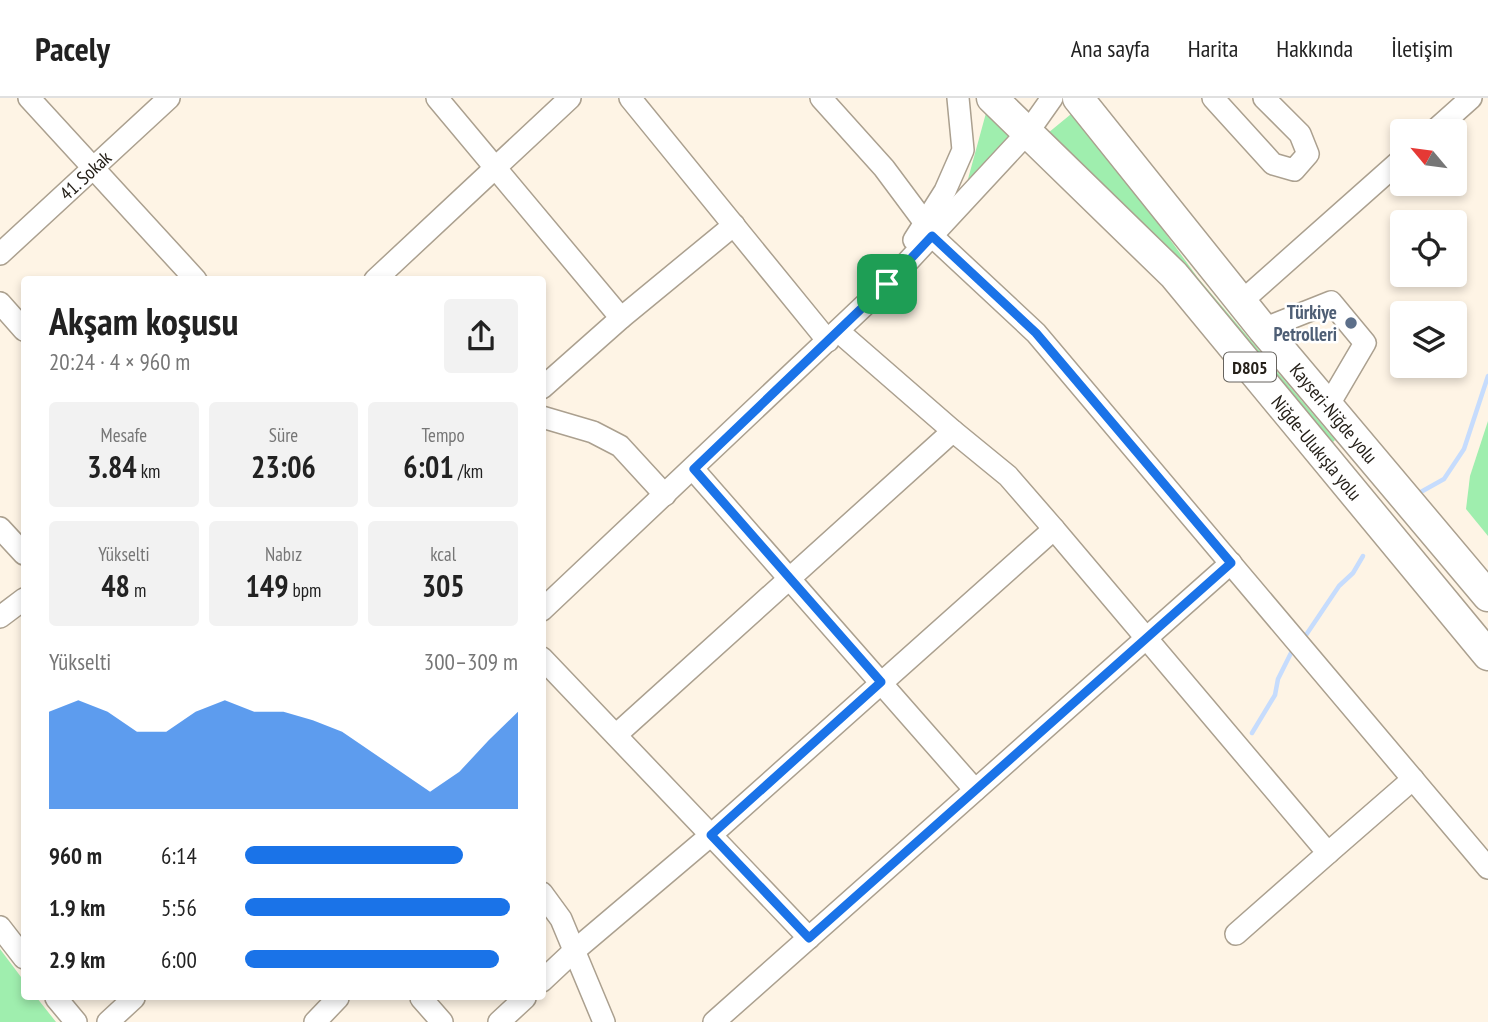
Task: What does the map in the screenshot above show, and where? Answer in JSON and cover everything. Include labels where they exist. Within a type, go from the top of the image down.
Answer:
[{"type":"highway","name":"Niğde-Ulukışla yolu","points":[[992,98],[1174,275],[1488,655]]},
{"type":"highway","name":"Kayseri-Niğde yolu","points":[[1078,98],[1263,329],[1488,596]]},
{"type":"street","points":[[29,98],[191,276]]},
{"type":"street","name":"41. Sokak","points":[[0,254],[169,98]]},
{"type":"street","points":[[437,98],[621,318]]},
{"type":"street","points":[[387,276],[495,168],[570,98]]},
{"type":"street","points":[[630,98],[734,225],[833,336],[1008,476],[1328,853]]},
{"type":"street","points":[[821,98],[884,168],[929,229],[1036,333],[1488,868]]},
{"type":"street","points":[[929,229],[963,150],[958,98]]},
{"type":"street","points":[[546,606],[887,284],[929,229],[1028,132],[1052,98]]},
{"type":"street","points":[[1213,98],[1273,164],[1294,170],[1308,154],[1300,134],[1264,98]]},
{"type":"street","points":[[1447,119],[1471,98]]},
{"type":"street","points":[[1241,302],[1390,170]]},
{"type":"street","points":[[546,384],[621,318],[734,225]]},
{"type":"street","points":[[1263,329],[1331,302],[1365,343],[1328,406]]},
{"type":"street","points":[[0,303],[21,327]]},
{"type":"street","points":[[546,418],[593,432],[620,446],[665,495]]},
{"type":"street","points":[[617,735],[953,430]]},
{"type":"street","points":[[694,469],[975,790]]},
{"type":"street","points":[[0,528],[21,551]]},
{"type":"street","points":[[546,977],[711,835],[1054,529]]},
{"type":"street","points":[[714,1022],[1231,563]]},
{"type":"street","points":[[0,617],[21,601]]},
{"type":"street","points":[[546,662],[809,938]]},
{"type":"street","points":[[1236,934],[1413,779]]},
{"type":"street","points":[[546,898],[561,919],[604,1022]]},
{"type":"street","points":[[0,927],[21,954]]},
{"type":"street","points":[[58,1000],[76,1022]]},
{"type":"street","points":[[108,1022],[132,1000]]},
{"type":"street","points":[[315,1022],[336,1000]]},
{"type":"street","points":[[423,1000],[442,1022]]},
{"type":"street","points":[[499,1022],[523,1000]]},
{"type":"green space","points":[[1076,110],[1198,278],[1335,440],[1330,445],[1048,133]]},
{"type":"green space","points":[[986,113],[1010,128],[1008,138],[965,190]]},
{"type":"green space","points":[[1488,421],[1488,536],[1466,509],[1470,476]]},
{"type":"green space","points":[[0,949],[21,977],[21,1000],[39,1000],[56,1022],[0,1022]]},
{"type":"waterway","points":[[1419,493],[1444,479],[1464,449],[1488,376]]},
{"type":"waterway","points":[[1306,635],[1363,556]]},
{"type":"waterway","points":[[1252,733],[1275,695],[1278,679],[1291,653]]},
{"type":"place","name":"Türkiye Petrolleri","points":[[1351,323]]},
{"type":"route","points":[[932,236],[1036,333],[1231,563],[809,938],[711,835],[881,682],[694,469],[887,284],[932,236]]}]
